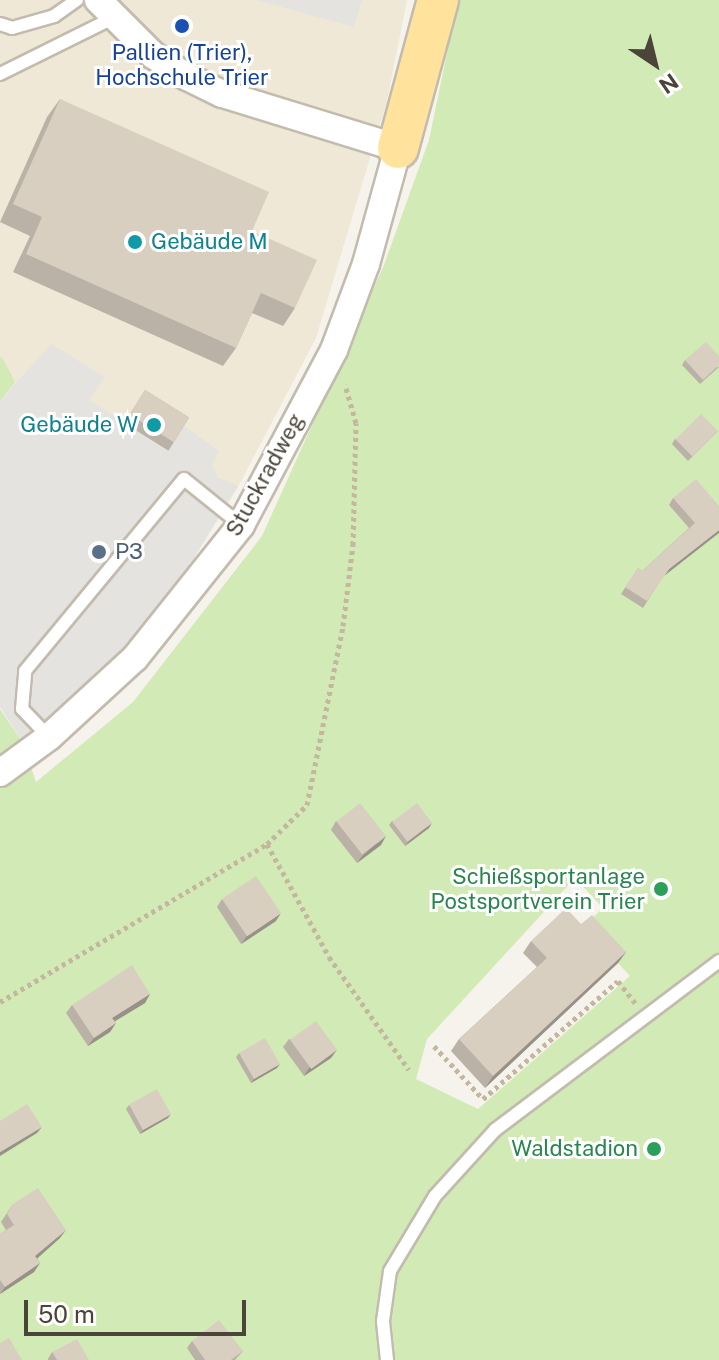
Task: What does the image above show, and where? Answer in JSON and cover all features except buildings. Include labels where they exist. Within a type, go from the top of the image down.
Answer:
[{"type":"main road","points":[[398,148],[438,0]]},
{"type":"street","points":[[107,8],[153,55],[198,83],[398,148]]},
{"type":"street","name":"Stuckradweg","points":[[0,773],[49,737],[166,624],[241,525],[334,350],[366,264],[398,148]]},
{"type":"lane","points":[[0,24],[12,28],[54,16],[77,0]]},
{"type":"lane","points":[[0,74],[107,8]]},
{"type":"lane","points":[[49,737],[22,709],[25,671],[184,479],[241,525]]},
{"type":"lane","points":[[387,1360],[383,1321],[390,1271],[435,1196],[495,1130],[719,961]]},
{"type":"path","points":[[0,1002],[267,844],[307,805],[343,626],[353,545],[356,423],[334,350]]},
{"type":"path","points":[[267,844],[329,957],[409,1070]]},
{"type":"path","points":[[434,1046],[483,1099],[618,981]]},
{"type":"shaded area","points":[[0,0],[407,0],[387,101],[316,338],[238,487],[157,618],[0,709]]},
{"type":"shaded area","points":[[256,0],[362,0],[354,27]]},
{"type":"shaded area","name":"P3","points":[[51,344],[105,377],[89,400],[168,451],[184,426],[219,451],[212,465],[218,477],[238,486],[157,618],[23,743],[0,707],[0,401]]},
{"type":"green space","points":[[458,0],[719,0],[719,1360],[0,1360],[0,709],[23,743],[36,782],[133,702],[262,536],[384,265],[429,140]],"holes":[[[575,878],[603,908],[584,926],[630,976],[478,1109],[416,1079],[427,1039]]]},
{"type":"green space","points":[[0,358],[15,382],[0,401]]},
{"type":"place","name":"Pallien (Trier), Hochschule Trier","points":[[182,26]]},
{"type":"place","name":"Gebäude M","points":[[135,242]]},
{"type":"place","name":"Gebäude W","points":[[154,425]]},
{"type":"place","name":"P3","points":[[99,552]]},
{"type":"place","name":"Schießsportanlage Postsportverein Trier","points":[[661,889]]},
{"type":"place","name":"Waldstadion","points":[[654,1149]]}]
